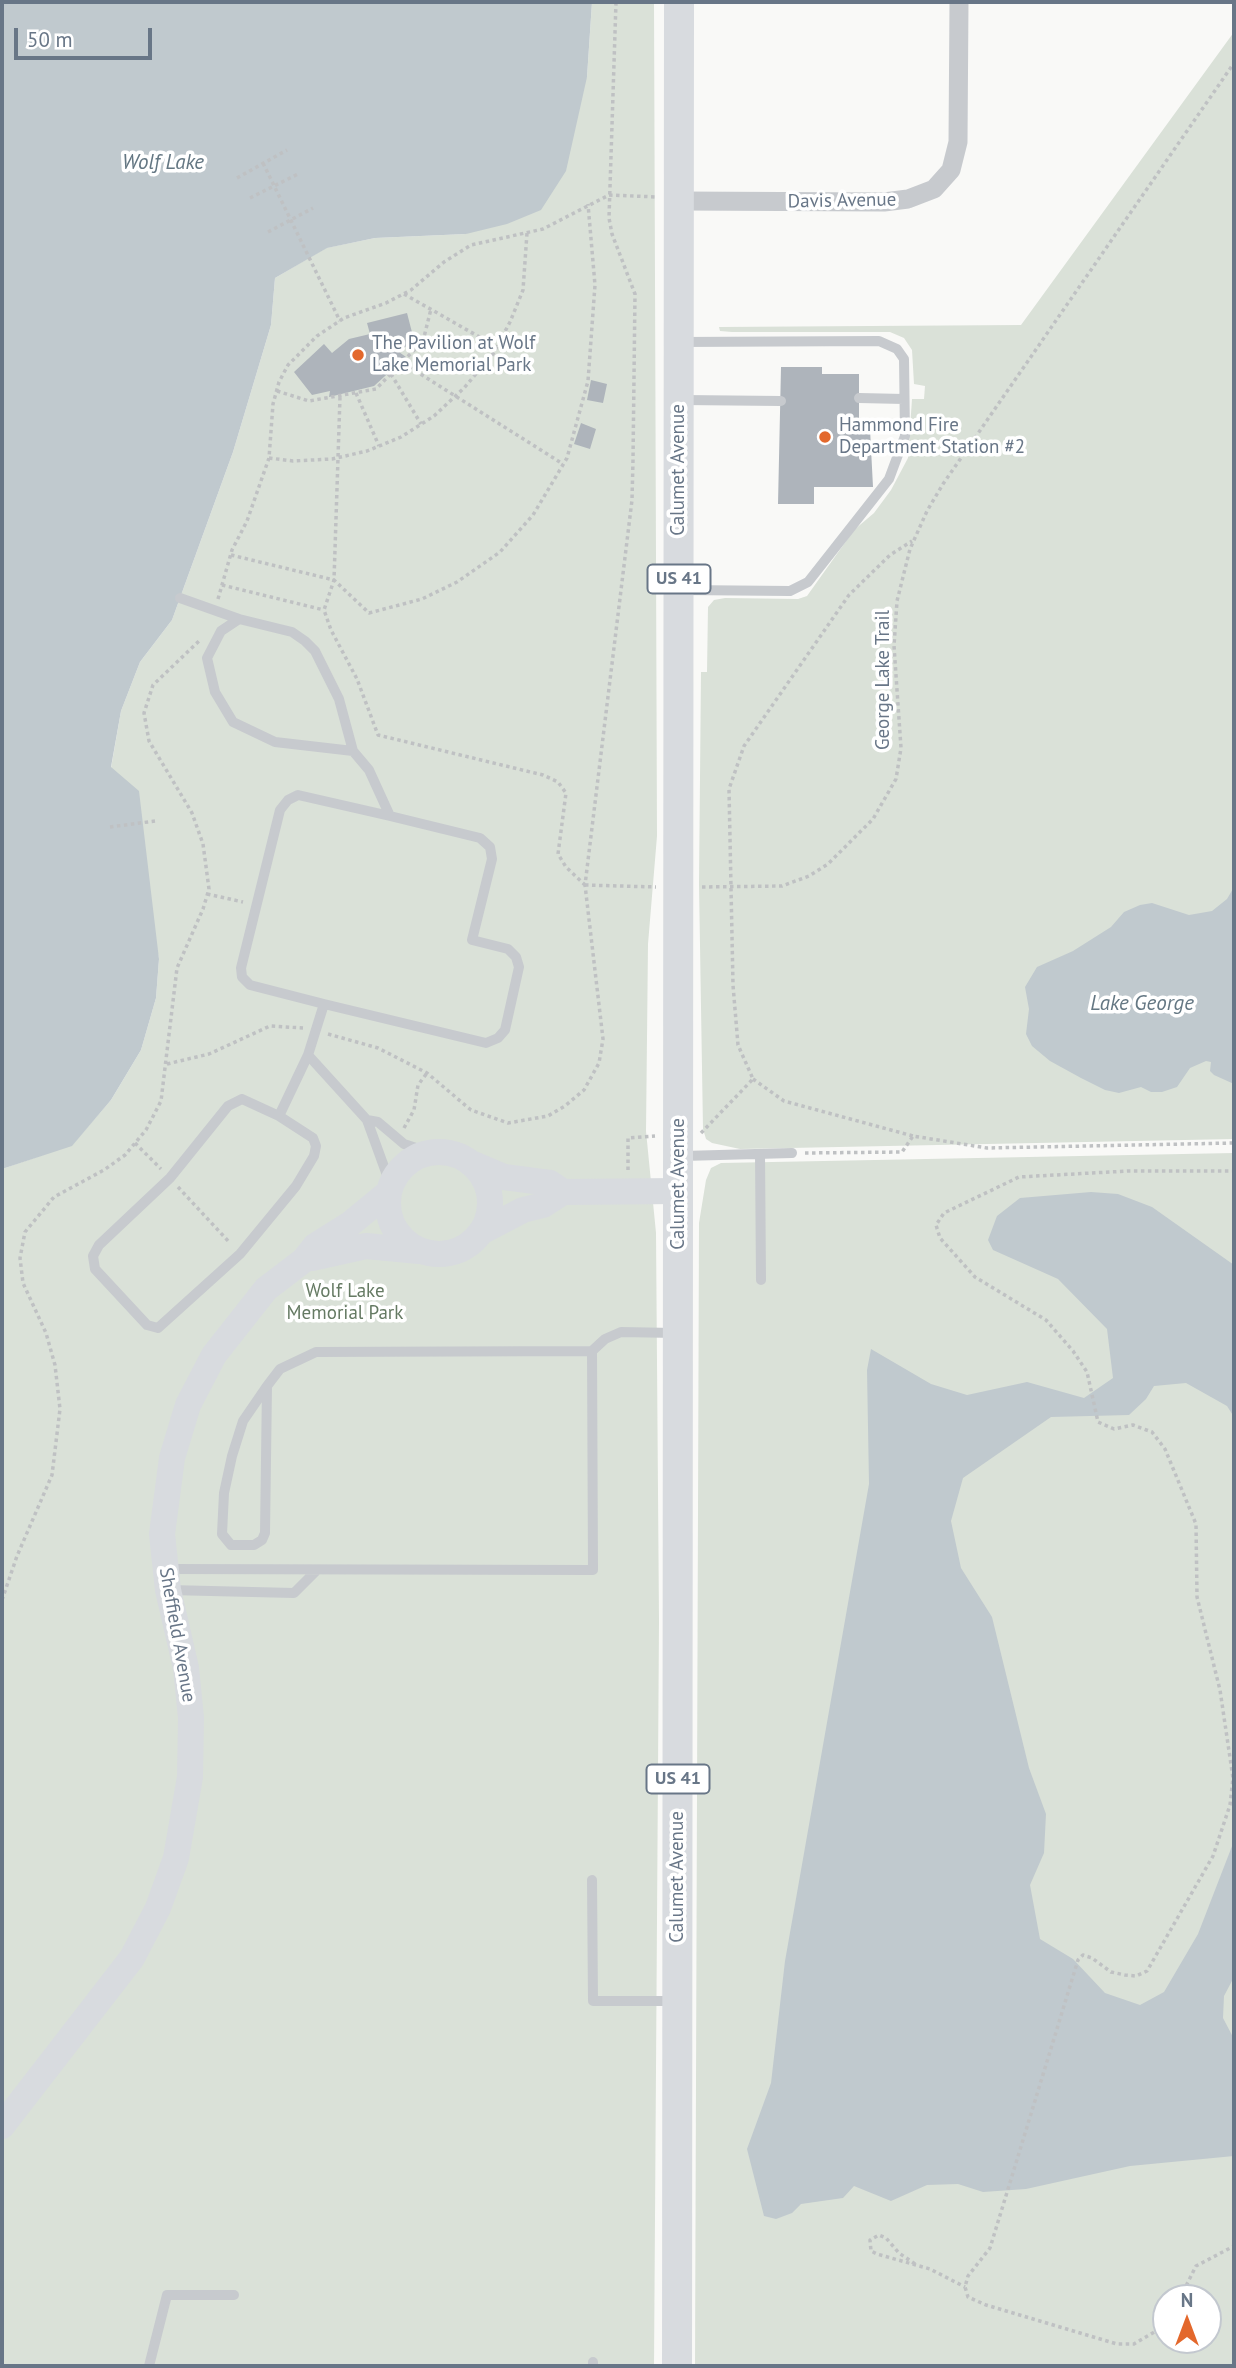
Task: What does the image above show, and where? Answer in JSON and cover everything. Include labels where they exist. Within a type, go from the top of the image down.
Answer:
[{"type":"main road","name":"Calumet Avenue","points":[[677,2366],[679,2]]},
{"type":"main road","points":[[563,1192],[550,1183],[504,1177],[459,1156],[430,1153],[404,1166],[390,1189],[387,1207],[398,1234],[422,1252],[438,1255],[455,1252],[470,1244],[481,1232],[523,1210],[544,1205],[563,1192],[679,1191]]},
{"type":"main road","points":[[471,1163],[481,1175],[490,1203],[481,1232]]},
{"type":"main road","name":"Sheffield Avenue","points":[[2,2126],[132,1958],[158,1908],[176,1858],[190,1777],[191,1718],[186,1668],[167,1580],[162,1534],[167,1486],[188,1405],[214,1355],[266,1289],[304,1260],[314,1247],[350,1224],[390,1189]]},
{"type":"main road","name":"Sheffield Avenue","points":[[304,1260],[366,1246],[422,1252]]},
{"type":"street","name":"Davis Avenue","points":[[679,201],[884,202],[908,199],[934,190],[951,170],[958,142],[960,2]]},
{"type":"lane","points":[[679,342],[879,341],[897,349],[904,359],[905,436],[889,479],[808,582],[790,591],[679,590]]},
{"type":"lane","points":[[859,398],[904,399]]},
{"type":"lane","points":[[679,400],[781,401]]},
{"type":"lane","points":[[180,598],[239,619],[292,632],[315,651],[339,699],[353,751],[369,770],[390,816]]},
{"type":"lane","points":[[239,619],[221,631],[207,658],[215,692],[233,722],[275,742],[353,751]]},
{"type":"lane","points":[[298,795],[480,838],[490,847],[492,859],[472,940],[508,949],[516,957],[519,967],[505,1030],[498,1038],[486,1043],[250,985],[242,977],[241,968],[257,905],[280,810],[288,800],[298,795]]},
{"type":"lane","points":[[279,1116],[308,1055],[324,1004]]},
{"type":"lane","points":[[308,1055],[368,1120],[390,1189]]},
{"type":"lane","points":[[243,1100],[279,1116],[313,1138],[316,1146],[314,1156],[296,1186],[240,1254],[158,1328],[147,1325],[95,1269],[93,1256],[99,1245],[170,1178],[228,1106],[243,1100]]},
{"type":"lane","points":[[368,1120],[378,1122],[397,1139],[430,1153]]},
{"type":"lane","points":[[679,1157],[792,1153]]},
{"type":"lane","points":[[760,1154],[761,1280]]},
{"type":"lane","points":[[267,1386],[265,1533],[262,1540],[254,1545],[232,1545],[222,1534],[224,1493],[229,1469],[243,1420],[267,1386],[279,1369],[316,1352],[592,1350],[605,1339],[621,1332],[679,1333]]},
{"type":"lane","points":[[167,1580],[299,1567],[316,1571],[593,1570],[592,1350]]},
{"type":"lane","points":[[167,1580],[295,1593],[316,1571]]},
{"type":"lane","points":[[592,1880],[593,2001],[678,2001]]},
{"type":"lane","points":[[149,2366],[167,2295],[234,2295]]},
{"type":"path","points":[[585,885],[632,500],[635,294],[612,234],[609,195],[616,2]]},
{"type":"path","name":"George Lake Trail","points":[[752,887],[782,886],[809,876],[828,864],[873,819],[896,779],[901,748],[894,646],[897,601],[914,540],[943,484],[1234,63]]},
{"type":"path","points":[[237,178],[287,150]]},
{"type":"path","points":[[263,163],[340,321]]},
{"type":"path","points":[[250,198],[300,173]]},
{"type":"path","points":[[2,1600],[17,1556],[52,1475],[60,1409],[55,1365],[46,1333],[23,1283],[20,1258],[25,1232],[54,1197],[104,1170],[146,1130],[161,1101],[177,968],[207,894],[208,865],[203,844],[192,813],[149,741],[144,713],[153,685],[200,640],[214,608],[231,555],[247,521],[269,458],[276,391],[288,365],[317,336],[340,321],[404,294],[444,262],[471,245],[527,233],[567,218],[588,204],[609,195],[653,196],[679,201]]},
{"type":"path","points":[[231,555],[334,580],[366,613],[422,599],[457,582],[500,552],[533,514],[567,458],[588,381],[594,317],[595,255],[588,204]]},
{"type":"path","points":[[268,232],[313,208]]},
{"type":"path","points":[[269,458],[293,461],[338,458],[379,446],[421,424],[455,397],[496,347],[523,290],[527,233]]},
{"type":"path","points":[[404,294],[496,347]]},
{"type":"path","points":[[276,391],[309,401],[376,389],[423,341],[430,309]]},
{"type":"path","points":[[403,363],[563,464]]},
{"type":"path","points":[[391,374],[421,424]]},
{"type":"path","points":[[356,393],[379,446]]},
{"type":"path","points":[[340,397],[334,580],[324,610],[357,679],[379,735],[542,775],[558,782],[566,793],[558,854],[585,885],[603,887]]},
{"type":"path","points":[[914,540],[890,555],[849,595],[744,746],[729,789],[738,1045],[753,1079],[783,1101],[913,1136],[987,1148],[1234,1143]]},
{"type":"path","points":[[222,585],[324,610]]},
{"type":"path","points":[[110,827],[155,821]]},
{"type":"path","points":[[207,894],[257,905]]},
{"type":"path","points":[[397,1139],[412,1115],[418,1085],[427,1073]]},
{"type":"path","points":[[701,1133],[753,1079]]},
{"type":"path","points":[[792,1153],[902,1152],[913,1136]]},
{"type":"path","points":[[135,1143],[240,1254]]},
{"type":"path","points":[[1152,2333],[1134,2344],[1116,2344],[986,2305],[968,2297],[965,2287],[968,2276],[990,2248],[1078,1960],[1083,1955],[1092,1958],[1111,1972],[1125,1975],[1136,1976],[1147,1971],[1213,1856],[1234,1792],[1220,1690],[1197,1597],[1197,1539],[1190,1507],[1165,1449],[1152,1432],[1133,1425],[1114,1429],[1104,1427],[1096,1419],[1089,1380],[1073,1351],[1046,1320],[975,1277],[940,1238],[936,1225],[944,1213],[1019,1177],[1128,1171],[1234,1171]]},
{"type":"path","points":[[915,2264],[871,2251],[870,2240],[879,2235],[886,2238],[899,2253],[915,2264],[965,2287]]},
{"type":"path","points":[[1187,2284],[1196,2266],[1234,2246]]},
{"type":"green space","name":"Wolf Lake Memorial Park","points":[[592,2],[654,2],[657,836],[648,944],[646,1131],[656,1233],[659,1621],[654,2366],[2,2366],[2,1169],[72,1145],[111,1100],[141,1050],[156,998],[159,959],[151,916],[111,768],[121,711],[140,662],[172,620],[233,452],[271,325],[275,278],[326,248],[375,238],[466,234],[587,77]]},
{"type":"green space","points":[[1234,32],[1234,1139],[740,1149],[712,1143],[706,1139],[703,1129],[699,884],[701,672],[707,672],[708,607],[714,600],[725,598],[798,599],[807,596],[854,530],[874,513],[891,490],[908,458],[912,399],[924,399],[925,386],[914,384],[912,350],[904,338],[890,332],[732,332],[720,331],[719,327],[1021,325]]},
{"type":"green space","points":[[1234,1153],[1234,2366],[695,2366],[699,1223],[706,1180],[711,1168],[721,1163]]},
{"type":"water","name":"Wolf Lake","points":[[2,2],[592,2],[587,77],[566,171],[541,210],[507,224],[466,234],[375,238],[327,248],[275,278],[271,325],[233,452],[172,620],[140,662],[121,711],[111,767],[139,791],[159,959],[156,998],[141,1050],[111,1100],[72,1146],[2,1169]]},
{"type":"water","name":"Lake George","points":[[1234,887],[1234,1084],[1214,1075],[1210,1071],[1211,1062],[1206,1061],[1190,1068],[1177,1087],[1151,1092],[1141,1087],[1119,1093],[1105,1090],[1081,1078],[1050,1061],[1032,1046],[1026,1034],[1029,1009],[1025,987],[1037,967],[1073,951],[1111,927],[1124,912],[1140,905],[1152,903],[1189,915],[1212,911],[1227,899]]},
{"type":"water","points":[[1091,1192],[1118,1194],[1152,1207],[1234,1265],[1234,1417],[1227,1406],[1186,1383],[1154,1386],[1146,1399],[1129,1415],[1051,1417],[963,1478],[951,1521],[961,1568],[992,1617],[1029,1768],[1046,1814],[1044,1853],[1030,1885],[1040,1939],[1073,1959],[1105,1993],[1140,2005],[1164,1992],[1198,1934],[1234,1841],[1234,1977],[1224,1996],[1223,2018],[1234,2039],[1234,2156],[1130,2166],[1026,2189],[983,2192],[958,2184],[927,2185],[891,2201],[854,2186],[843,2198],[801,2204],[792,2213],[776,2219],[764,2216],[747,2149],[771,2083],[785,1961],[869,1484],[867,1370],[871,1349],[931,1384],[967,1395],[1027,1382],[1084,1398],[1113,1378],[1107,1329],[1058,1279],[993,1250],[988,1240],[997,1216],[1020,1198]]},
{"type":"building","name":"The Pavilion at Wolf Lake Memorial Park","points":[[407,313],[414,340],[399,352],[406,357],[374,386],[329,397],[330,391],[312,395],[294,372],[324,344],[332,353],[349,339],[370,334],[367,323]]},
{"type":"building","name":"Hammond Fire Department Station #2","points":[[781,367],[822,367],[822,374],[859,374],[859,429],[870,429],[873,487],[814,487],[814,504],[778,504]]},
{"type":"building","points":[[591,380],[607,384],[603,403],[587,400]]},
{"type":"building","points":[[581,423],[596,429],[590,449],[574,444]]},
{"type":"place","name":"The Pavilion at Wolf Lake Memorial Park","points":[[358,355]]},
{"type":"place","name":"Hammond Fire Department Station #2","points":[[825,437]]}]
